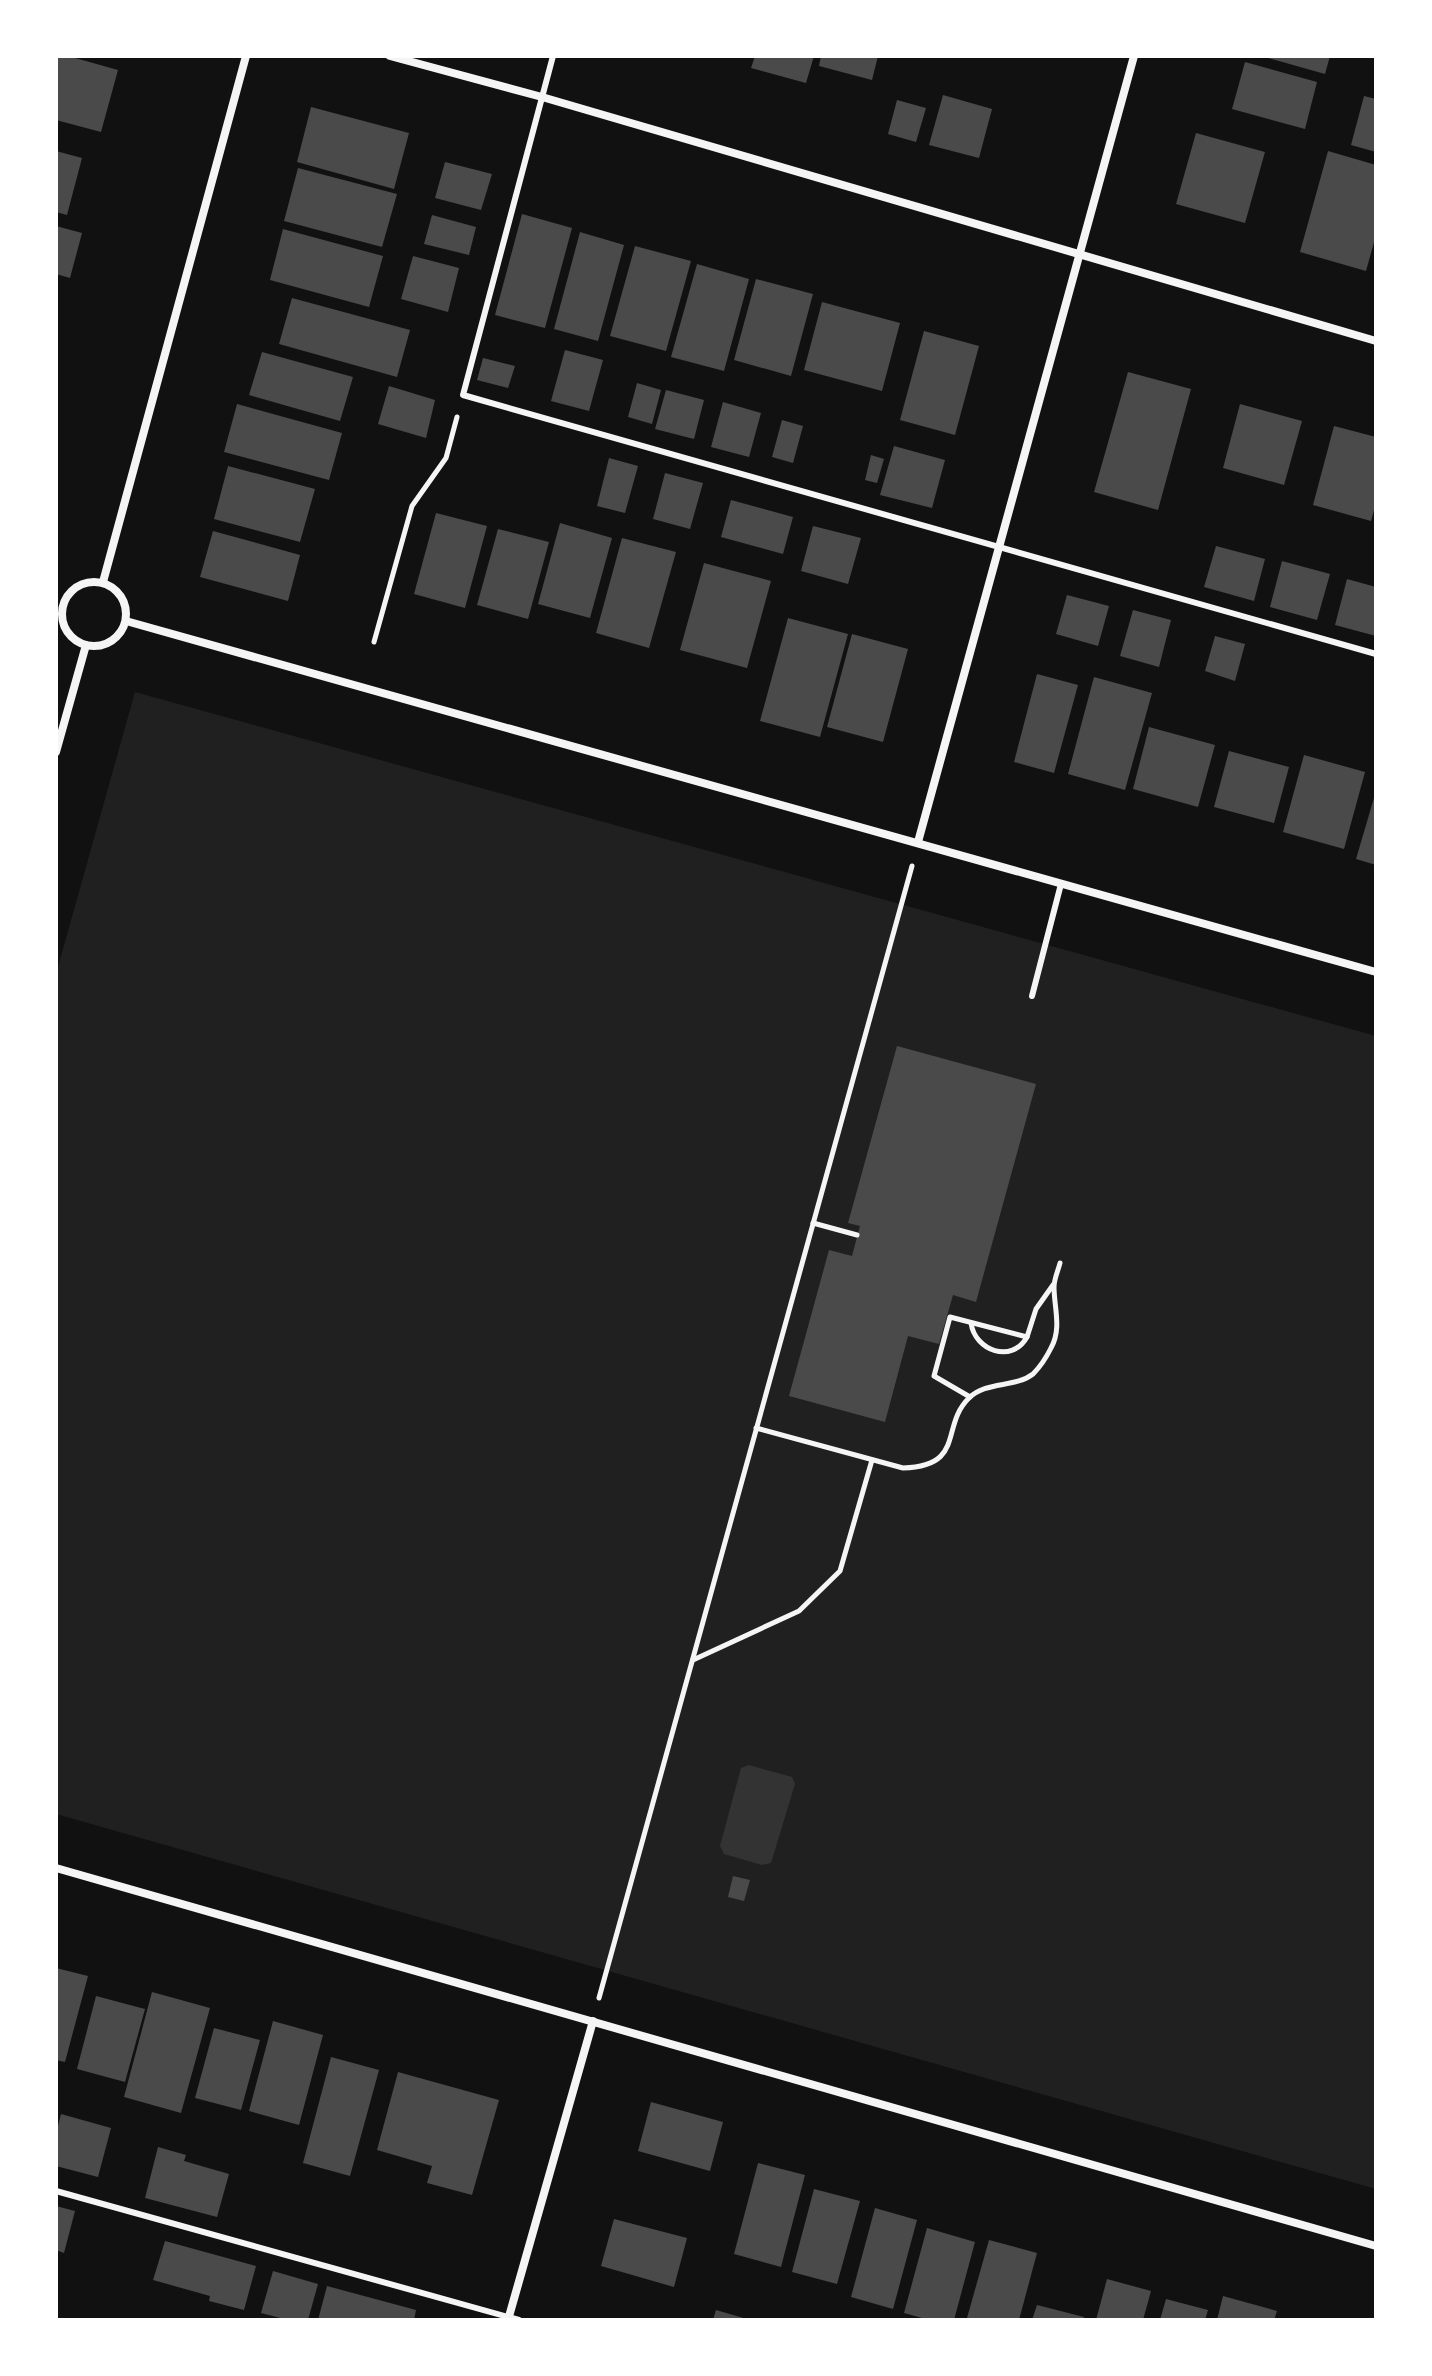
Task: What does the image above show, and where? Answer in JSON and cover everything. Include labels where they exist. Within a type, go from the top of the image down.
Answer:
[{"type":"street","points":[[103,582],[246,56]]},
{"type":"street","points":[[390,56],[542,97],[1376,341]]},
{"type":"street","points":[[918,842],[1134,56]]},
{"type":"street","points":[[93,581],[103,582],[112,586],[124,601],[126,621],[116,639],[96,646],[86,645],[68,633],[60,602],[75,587],[93,581]]},
{"type":"street","points":[[126,621],[1376,972]]},
{"type":"street","points":[[56,752],[86,645]]},
{"type":"street","points":[[56,1868],[1376,2246]]},
{"type":"street","points":[[512,2319],[593,2021]]},
{"type":"lane","points":[[553,56],[463,395],[1376,654]]},
{"type":"lane","points":[[1032,996],[1061,884]]},
{"type":"lane","points":[[56,2191],[512,2319]]},
{"type":"path","points":[[374,642],[412,506],[446,458],[463,395]]},
{"type":"path","points":[[593,2021],[918,842]]},
{"type":"path","points":[[813,1223],[857,1235]]},
{"type":"path","points":[[971,1322],[972,1333],[981,1343],[1001,1352],[1013,1352],[1022,1346],[1027,1337],[1036,1309],[1054,1285],[1060,1263]]},
{"type":"path","points":[[756,1428],[903,1468],[921,1467],[940,1457],[950,1444],[960,1411],[970,1397],[984,1389],[1032,1374],[1053,1345],[1058,1311],[1054,1285]]},
{"type":"path","points":[[970,1397],[934,1376],[950,1317],[1027,1337]]},
{"type":"path","points":[[692,1660],[799,1611],[840,1571],[872,1460]]},
{"type":"shaded area","points":[[135,692],[1376,1036],[1376,2189],[56,1814],[56,974]]},
{"type":"shaded area","points":[[749,1765],[792,1777],[795,1784],[771,1863],[762,1865],[724,1854],[720,1846],[741,1768]]},
{"type":"building","points":[[56,56],[68,56],[118,70],[101,132],[56,120]]},
{"type":"building","points":[[755,56],[814,56],[806,83],[751,68]]},
{"type":"building","points":[[821,56],[878,56],[872,80],[819,66]]},
{"type":"building","points":[[1261,56],[1330,56],[1325,74]]},
{"type":"building","points":[[1245,62],[1317,82],[1305,129],[1232,109]]},
{"type":"building","points":[[943,95],[992,109],[979,158],[929,145]]},
{"type":"building","points":[[1364,96],[1376,99],[1376,152],[1351,145]]},
{"type":"building","points":[[897,100],[926,108],[916,142],[888,134]]},
{"type":"building","points":[[311,107],[409,133],[394,189],[297,162]]},
{"type":"building","points":[[1196,133],[1265,152],[1245,223],[1176,204]]},
{"type":"building","points":[[56,151],[82,158],[67,215],[56,212]]},
{"type":"building","points":[[1328,151],[1376,165],[1376,235],[1366,271],[1300,252]]},
{"type":"building","points":[[445,162],[492,174],[481,210],[435,198]]},
{"type":"building","points":[[298,168],[397,194],[382,247],[284,221]]},
{"type":"building","points":[[522,214],[572,228],[545,328],[495,315]]},
{"type":"building","points":[[432,215],[476,227],[469,255],[424,244]]},
{"type":"building","points":[[56,226],[82,233],[70,278],[56,274]]},
{"type":"building","points":[[283,229],[383,256],[369,307],[270,280]]},
{"type":"building","points":[[580,232],[624,245],[598,341],[554,329]]},
{"type":"building","points":[[635,246],[691,261],[666,351],[610,336]]},
{"type":"building","points":[[413,256],[459,268],[448,312],[401,299]]},
{"type":"building","points":[[697,264],[749,279],[724,371],[671,357]]},
{"type":"building","points":[[756,279],[813,294],[791,376],[734,360]]},
{"type":"building","points":[[292,298],[410,330],[397,377],[279,344]]},
{"type":"building","points":[[822,302],[900,323],[882,391],[804,370]]},
{"type":"building","points":[[924,331],[979,346],[955,435],[900,420]]},
{"type":"building","points":[[565,350],[603,360],[589,411],[551,401]]},
{"type":"building","points":[[262,352],[353,377],[340,421],[249,395]]},
{"type":"building","points":[[483,358],[515,366],[508,388],[477,380]]},
{"type":"building","points":[[1128,372],[1191,389],[1158,510],[1094,492]]},
{"type":"building","points":[[637,383],[661,390],[652,424],[628,417]]},
{"type":"building","points":[[389,386],[435,400],[426,438],[378,424]]},
{"type":"building","points":[[666,390],[704,400],[694,439],[655,429]]},
{"type":"building","points":[[723,402],[761,413],[749,457],[711,447]]},
{"type":"building","points":[[237,404],[342,433],[329,480],[224,452]]},
{"type":"building","points":[[1240,404],[1302,421],[1284,485],[1223,468]]},
{"type":"building","points":[[782,420],[803,426],[793,463],[772,457]]},
{"type":"building","points":[[1334,426],[1376,437],[1376,503],[1371,521],[1313,505]]},
{"type":"building","points":[[894,446],[945,460],[932,508],[880,495]]},
{"type":"building","points":[[871,455],[884,459],[877,483],[865,480]]},
{"type":"building","points":[[609,458],[638,466],[625,513],[597,506]]},
{"type":"building","points":[[228,466],[315,489],[300,542],[214,519]]},
{"type":"building","points":[[665,473],[703,483],[690,529],[653,519]]},
{"type":"building","points":[[731,500],[793,517],[783,554],[721,537]]},
{"type":"building","points":[[436,513],[487,526],[465,608],[414,594]]},
{"type":"building","points":[[560,523],[612,538],[590,618],[538,604]]},
{"type":"building","points":[[813,526],[861,538],[848,584],[801,571]]},
{"type":"building","points":[[498,529],[549,542],[528,619],[477,605]]},
{"type":"building","points":[[213,531],[300,555],[288,601],[200,577]]},
{"type":"building","points":[[622,538],[676,552],[649,648],[596,633]]},
{"type":"building","points":[[1216,546],[1265,559],[1254,601],[1204,587]]},
{"type":"building","points":[[1282,561],[1330,574],[1317,620],[1270,607]]},
{"type":"building","points":[[704,563],[771,581],[747,668],[680,650]]},
{"type":"building","points":[[1347,579],[1376,587],[1376,636],[1335,625]]},
{"type":"building","points":[[1067,595],[1109,606],[1098,646],[1056,634]]},
{"type":"building","points":[[1133,610],[1171,620],[1159,667],[1120,656]]},
{"type":"building","points":[[788,618],[848,634],[820,737],[760,721]]},
{"type":"building","points":[[852,634],[908,649],[883,742],[827,727]]},
{"type":"building","points":[[1215,636],[1245,644],[1235,681],[1205,671]]},
{"type":"building","points":[[1037,674],[1078,685],[1054,773],[1014,762]]},
{"type":"building","points":[[1094,677],[1152,693],[1125,790],[1068,774]]},
{"type":"building","points":[[1149,727],[1215,745],[1198,807],[1133,789]]},
{"type":"building","points":[[1229,751],[1289,767],[1274,823],[1214,807]]},
{"type":"building","points":[[1304,755],[1365,772],[1344,849],[1283,832]]},
{"type":"building","points":[[1376,791],[1376,865],[1356,859]]},
{"type":"building","points":[[897,1046],[1036,1084],[976,1302],[953,1295],[939,1344],[908,1336],[885,1422],[789,1396],[829,1250],[852,1256],[860,1226],[848,1223]]},
{"type":"building","points":[[733,1876],[750,1880],[744,1901],[728,1897]]},
{"type":"building","points":[[56,1968],[88,1976],[65,2062],[56,2060]]},
{"type":"building","points":[[152,1992],[210,2008],[181,2113],[124,2097]]},
{"type":"building","points":[[96,1996],[145,2009],[125,2082],[77,2069]]},
{"type":"building","points":[[273,2021],[323,2035],[299,2125],[249,2111]]},
{"type":"building","points":[[214,2028],[260,2040],[241,2110],[195,2098]]},
{"type":"building","points":[[331,2057],[379,2070],[350,2176],[303,2163]]},
{"type":"building","points":[[398,2072],[499,2100],[472,2195],[427,2183],[432,2166],[377,2150]]},
{"type":"building","points":[[651,2102],[723,2122],[710,2171],[638,2151]]},
{"type":"building","points":[[61,2114],[111,2128],[98,2177],[56,2166],[56,2134]]},
{"type":"building","points":[[158,2147],[186,2155],[184,2161],[229,2174],[217,2217],[145,2198]]},
{"type":"building","points":[[758,2163],[805,2175],[781,2267],[734,2254]]},
{"type":"building","points":[[814,2189],[860,2201],[837,2284],[792,2272]]},
{"type":"building","points":[[56,2206],[75,2211],[64,2253],[56,2250]]},
{"type":"building","points":[[875,2208],[917,2220],[893,2309],[851,2297]]},
{"type":"building","points":[[614,2219],[687,2238],[674,2287],[601,2266]]},
{"type":"building","points":[[927,2228],[975,2242],[954,2320],[929,2320],[904,2313]]},
{"type":"building","points":[[989,2240],[1037,2253],[1019,2320],[967,2318]]},
{"type":"building","points":[[165,2241],[256,2266],[244,2310],[209,2301],[210,2296],[153,2280]]},
{"type":"building","points":[[273,2271],[318,2284],[308,2320],[288,2320],[261,2313]]},
{"type":"building","points":[[1107,2279],[1151,2291],[1143,2320],[1096,2320]]},
{"type":"building","points":[[327,2286],[416,2310],[414,2320],[318,2320]]},
{"type":"building","points":[[1223,2296],[1277,2311],[1274,2320],[1217,2320]]},
{"type":"building","points":[[1166,2299],[1208,2310],[1205,2320],[1160,2320]]},
{"type":"building","points":[[1037,2305],[1084,2317],[1083,2320],[1032,2320]]},
{"type":"building","points":[[716,2310],[747,2319],[747,2320],[713,2320]]}]
